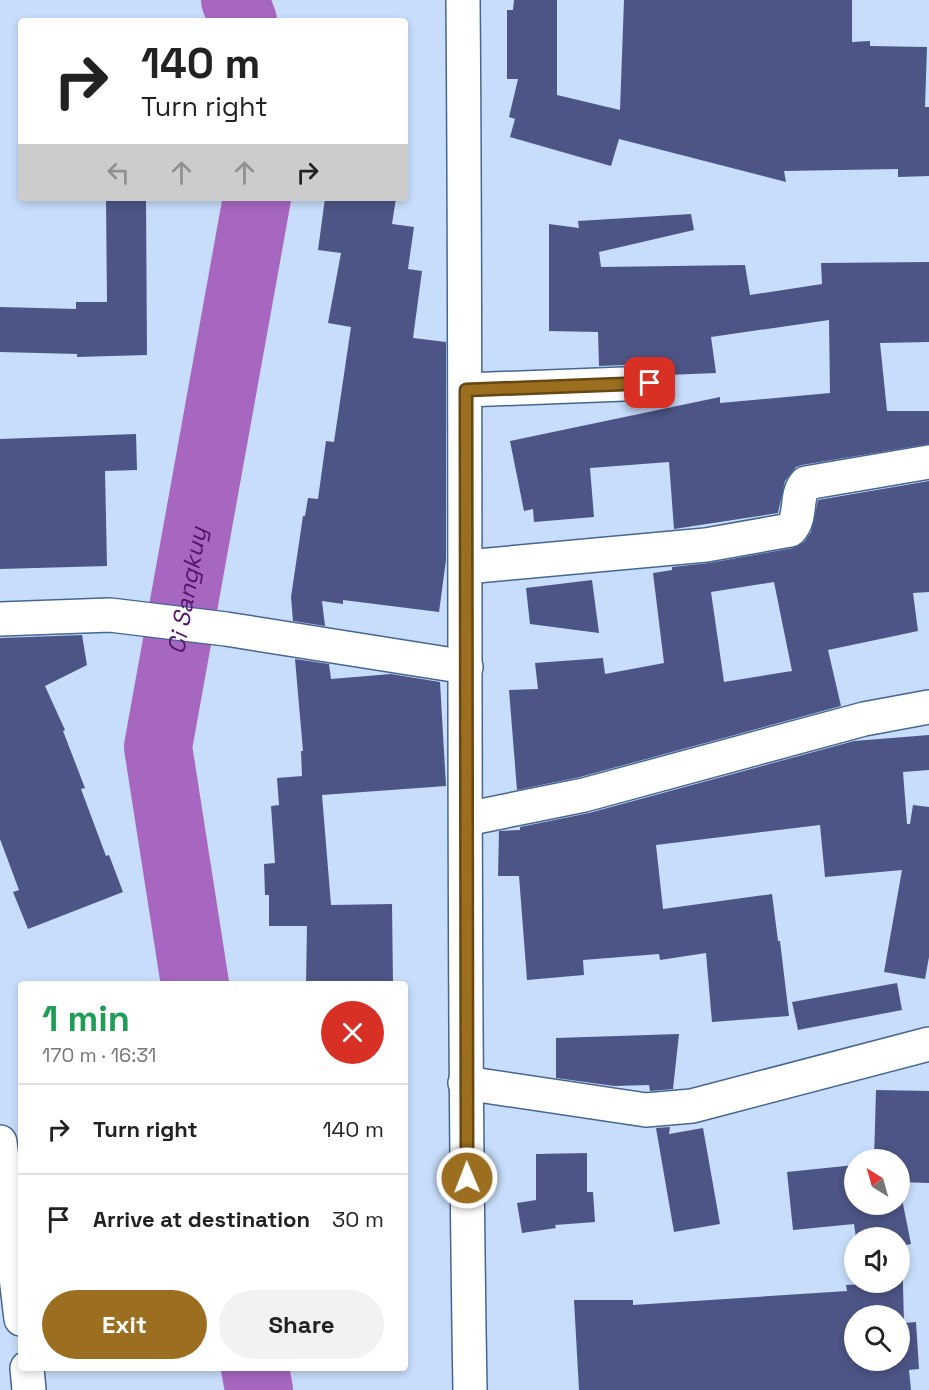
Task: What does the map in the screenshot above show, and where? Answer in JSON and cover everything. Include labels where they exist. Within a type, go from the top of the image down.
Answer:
[{"type":"street","points":[[463,0],[466,390],[465,1083],[471,1390]]},
{"type":"street","points":[[466,390],[650,383]]},
{"type":"street","points":[[466,567],[706,545],[790,530],[796,523],[801,488],[806,483],[929,462]]},
{"type":"street","points":[[0,619],[110,615],[226,629],[466,667]]},
{"type":"street","points":[[466,819],[584,795],[864,719],[929,707]]},
{"type":"street","points":[[465,1083],[646,1110],[692,1106],[929,1044]]},
{"type":"street","points":[[0,1143],[18,1294]]},
{"type":"street","points":[[27,1371],[29,1390]]},
{"type":"building","points":[[514,0],[557,0],[557,95],[620,110],[624,0],[852,0],[852,42],[870,41],[870,46],[927,47],[925,107],[929,107],[929,176],[898,177],[898,169],[784,171],[786,182],[619,139],[611,166],[510,137],[515,119],[509,117],[518,79],[507,79],[507,10],[513,10]]},
{"type":"building","points":[[106,201],[146,201],[147,355],[77,357],[77,354],[0,352],[0,307],[76,309],[76,302],[107,302]]},
{"type":"building","points":[[325,201],[396,201],[392,224],[414,227],[408,269],[422,271],[413,338],[446,342],[446,560],[439,612],[343,600],[343,604],[322,601],[325,626],[293,621],[291,597],[303,516],[305,516],[308,498],[318,499],[326,441],[334,442],[351,327],[328,323],[341,253],[318,250]]},
{"type":"building","points":[[691,214],[694,230],[599,252],[601,267],[745,265],[750,295],[822,284],[821,263],[929,262],[929,342],[880,343],[887,411],[929,411],[929,444],[796,467],[785,481],[778,513],[674,529],[669,462],[590,468],[594,517],[534,522],[533,509],[524,511],[510,441],[720,397],[720,403],[830,393],[829,320],[711,337],[716,373],[667,375],[659,367],[650,364],[599,366],[598,332],[549,331],[549,224],[579,228],[578,221]]},
{"type":"building","points":[[136,434],[137,470],[105,471],[107,566],[0,569],[0,439]]},
{"type":"building","points":[[929,481],[929,592],[913,593],[918,631],[828,650],[841,706],[580,777],[517,790],[509,690],[538,689],[535,663],[603,658],[605,674],[664,663],[653,573],[672,570],[672,567],[793,548],[804,542],[811,532],[818,500]],"holes":[[[774,582],[792,671],[724,682],[711,592]]]},
{"type":"building","points":[[592,580],[599,633],[530,624],[526,588]]},
{"type":"building","points":[[82,635],[87,665],[45,686],[65,730],[63,731],[85,788],[81,789],[106,856],[109,855],[123,892],[28,929],[13,892],[19,890],[0,839],[0,638]]},
{"type":"building","points":[[295,659],[329,664],[331,679],[391,674],[440,682],[446,786],[322,795],[331,905],[392,904],[393,981],[306,981],[307,926],[269,926],[269,895],[265,895],[264,864],[275,863],[271,806],[279,805],[277,778],[302,776],[301,751],[303,751]]},
{"type":"building","points":[[929,735],[929,770],[903,772],[907,824],[910,824],[913,805],[929,807],[929,957],[925,979],[884,972],[902,870],[825,877],[820,825],[656,845],[663,909],[772,894],[789,1016],[712,1022],[706,953],[660,960],[659,954],[583,960],[584,975],[527,980],[519,876],[498,876],[499,831],[520,830],[520,827],[589,813],[854,741]]},
{"type":"building","points":[[897,983],[902,1010],[798,1030],[792,1002]]},
{"type":"building","points":[[679,1034],[673,1089],[650,1091],[649,1085],[614,1086],[556,1078],[556,1038]]},
{"type":"building","points":[[876,1090],[929,1091],[929,1183],[910,1182],[910,1149],[874,1149]]},
{"type":"building","points":[[670,1127],[669,1134],[703,1128],[720,1224],[674,1232],[656,1128]]},
{"type":"building","points":[[587,1153],[587,1192],[593,1192],[595,1222],[555,1225],[556,1228],[522,1233],[517,1203],[536,1200],[536,1154]]},
{"type":"building","points":[[844,1166],[844,1215],[905,1215],[908,1227],[854,1227],[854,1224],[793,1230],[787,1172]]},
{"type":"building","points":[[844,1291],[844,1293],[903,1293],[904,1305],[844,1305],[844,1371],[909,1371],[911,1390],[579,1390],[574,1300],[633,1300],[633,1305]]},
{"type":"building","points":[[910,1322],[916,1322],[919,1369],[910,1370]]},
{"type":"waterway","name":"Ci Sangkuy","points":[[235,0],[242,18]]},
{"type":"waterway","name":"Ci Sangkuy","points":[[195,981],[158,747],[256,201]]},
{"type":"waterway","name":"Ci Sangkuy","points":[[256,1371],[259,1390]]},
{"type":"route","points":[[467,1178],[465,1083],[466,390],[650,383]]}]
